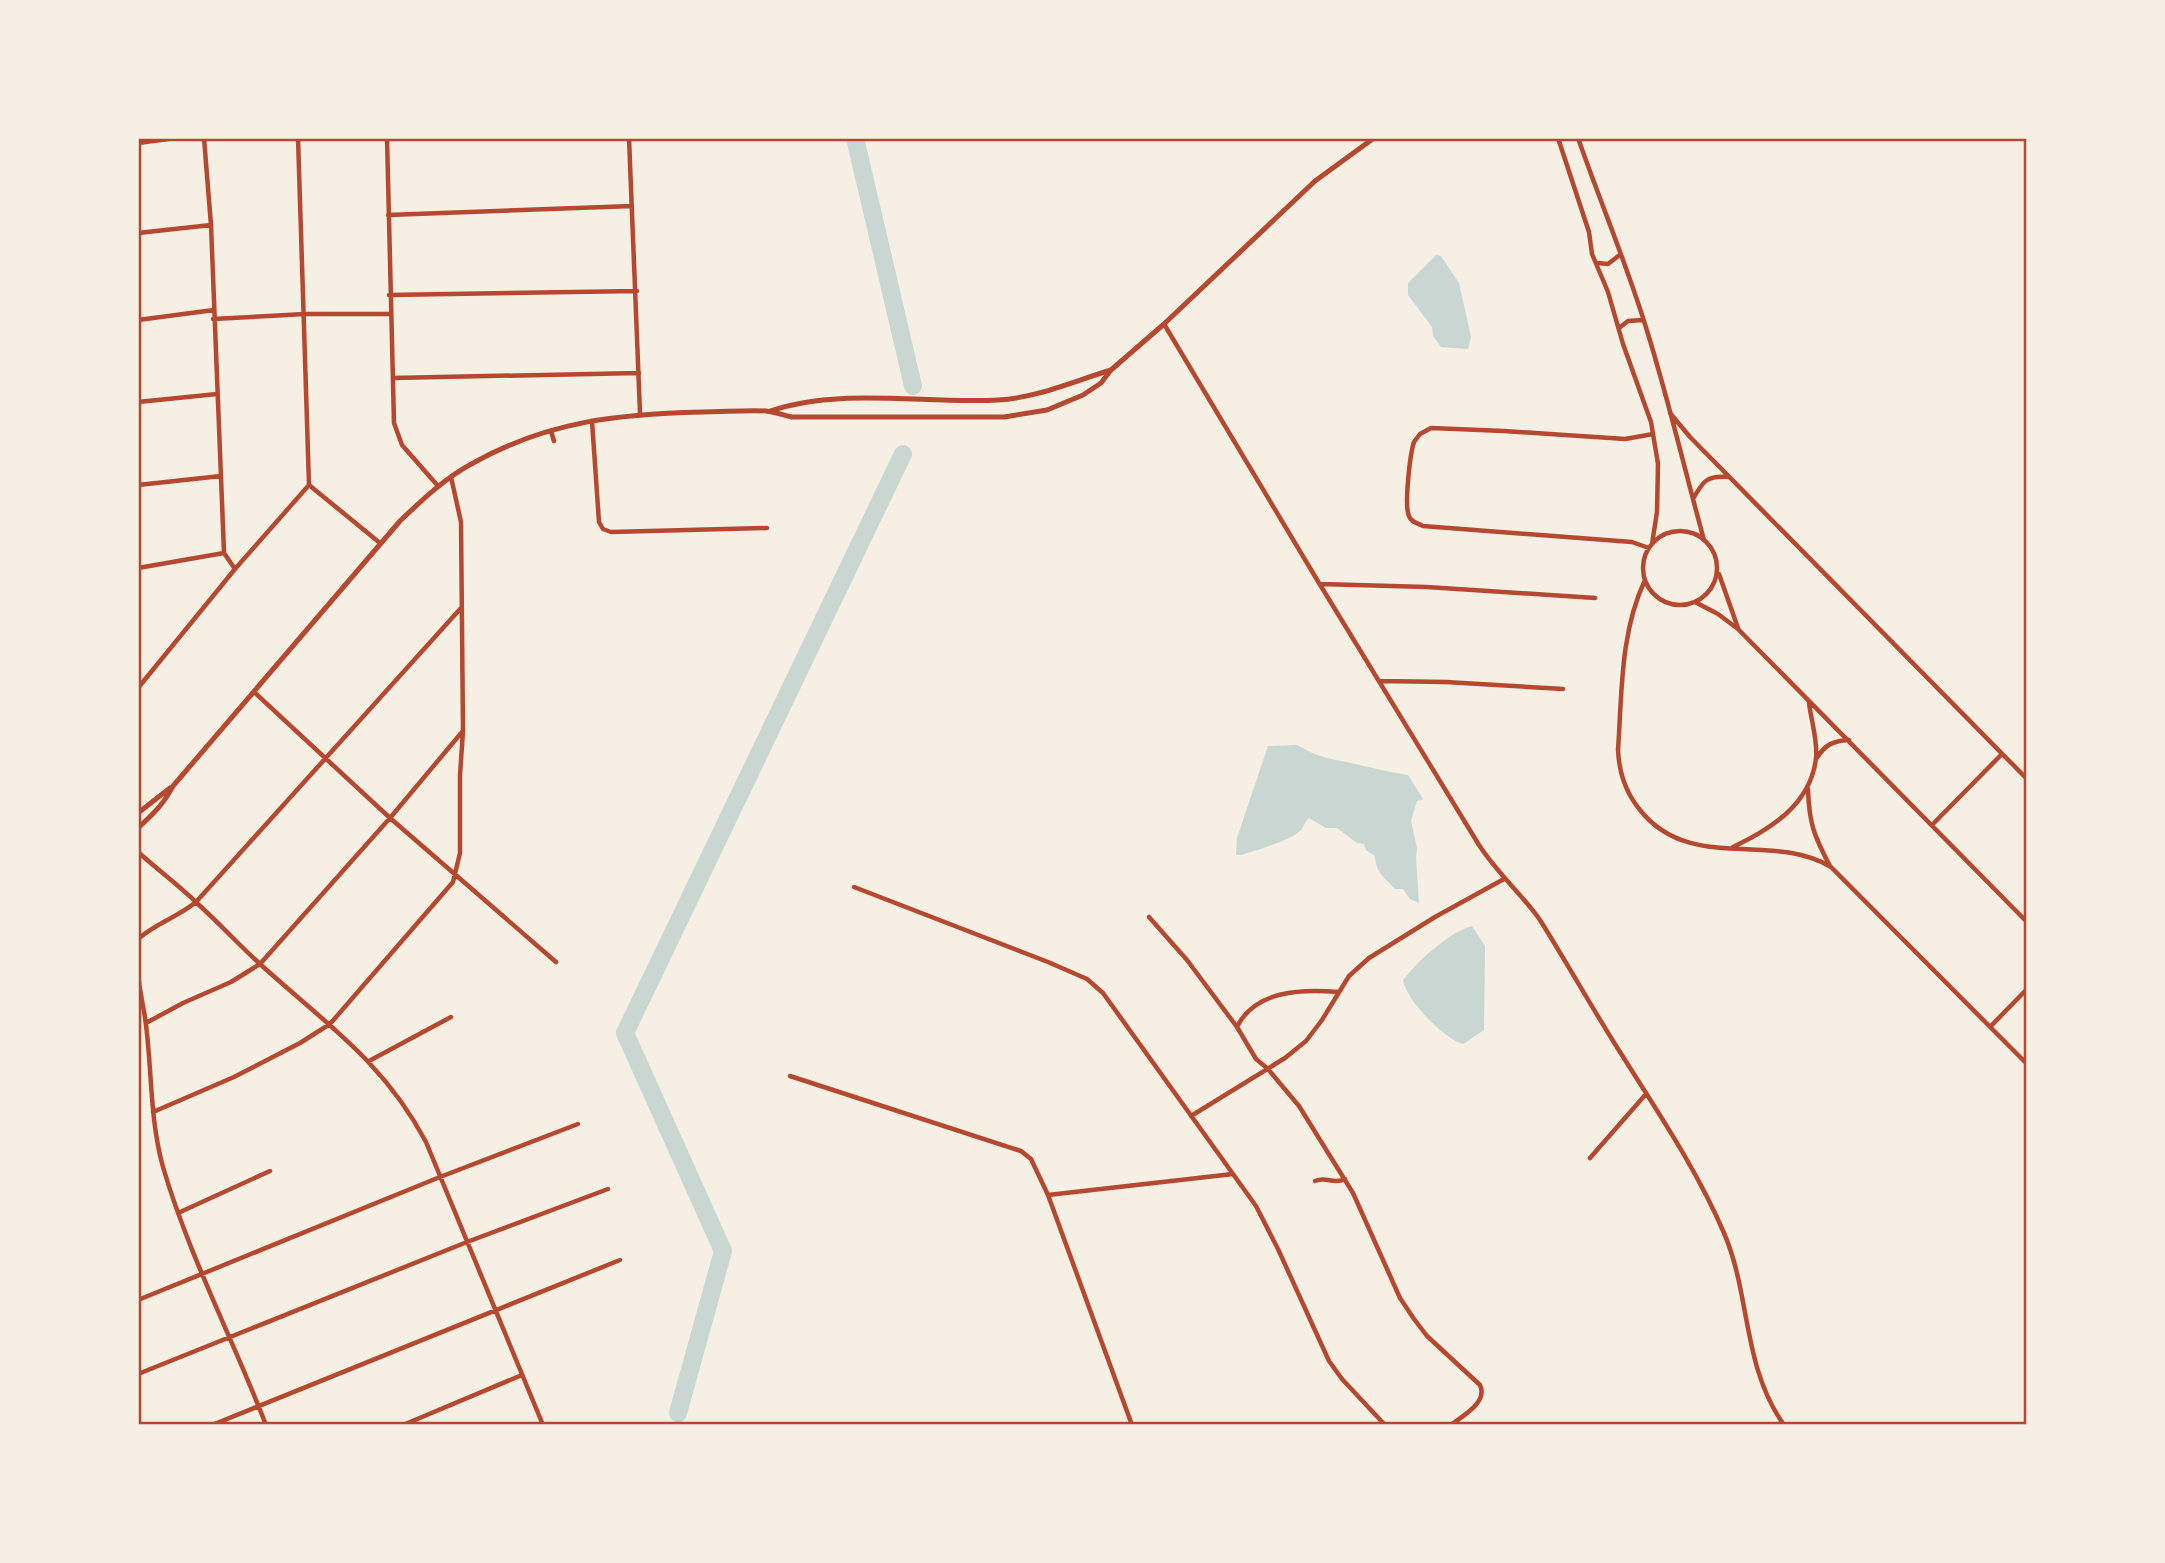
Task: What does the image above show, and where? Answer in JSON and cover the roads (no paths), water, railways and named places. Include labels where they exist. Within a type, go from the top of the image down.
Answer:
[{"type":"street","points":[[138,143],[176,138]]},
{"type":"street","points":[[204,138],[211,225],[225,553],[235,569]]},
{"type":"street","points":[[138,688],[235,569],[309,485],[298,138]]},
{"type":"street","points":[[387,138],[394,423],[402,445],[438,486]]},
{"type":"street","points":[[629,138],[640,413]]},
{"type":"street","points":[[138,813],[173,786],[400,521],[438,486],[500,448],[550,430],[640,413],[769,411],[792,417],[1004,417],[1047,410],[1072,400],[1101,383],[1111,370],[1164,324],[1315,181],[1374,138]]},
{"type":"street","points":[[1558,138],[1589,232],[1592,254],[1608,292],[1653,434],[1658,464],[1657,512],[1651,546],[1643,563],[1645,580],[1651,592],[1668,604],[1682,606],[1695,602],[1711,590],[1717,571]]},
{"type":"street","points":[[1578,138],[1643,320],[1704,540]]},
{"type":"street","points":[[388,215],[632,206]]},
{"type":"street","points":[[138,233],[211,225]]},
{"type":"street","points":[[1597,263],[1608,264],[1621,254]]},
{"type":"street","points":[[389,295],[636,291]]},
{"type":"street","points":[[138,320],[214,310]]},
{"type":"street","points":[[214,319],[305,314],[390,314]]},
{"type":"street","points":[[1619,330],[1628,321],[1643,320]]},
{"type":"street","points":[[1164,324],[1490,863],[1539,920],[1701,1182],[1725,1236],[1756,1369],[1766,1395],[1784,1425]]},
{"type":"street","points":[[769,411],[792,404],[844,399],[1000,400],[1059,388],[1111,370]]},
{"type":"street","points":[[393,378],[639,373]]},
{"type":"street","points":[[138,402],[217,394]]},
{"type":"street","points":[[1670,414],[2027,779]]},
{"type":"street","points":[[592,420],[599,522],[603,529],[611,532],[767,528]]},
{"type":"street","points":[[1651,546],[1632,542],[1423,526],[1412,521],[1406,505],[1414,442],[1420,434],[1431,428],[1625,439],[1653,434]]},
{"type":"street","points":[[550,430],[554,441]]},
{"type":"street","points":[[138,485],[221,476]]},
{"type":"street","points":[[1693,499],[1706,480],[1716,476],[1730,477]]},
{"type":"street","points":[[153,1112],[234,1077],[330,1024],[453,882],[460,853],[463,731],[461,522],[451,477]]},
{"type":"street","points":[[309,485],[380,543]]},
{"type":"street","points":[[1651,546],[1665,534],[1681,531],[1704,540],[1713,551],[1717,571],[1738,629]]},
{"type":"street","points":[[138,568],[225,553]]},
{"type":"street","points":[[1645,580],[1633,608],[1626,644],[1618,750],[1625,786],[1637,807],[1661,830],[1688,844],[1804,855],[1831,867]]},
{"type":"street","points":[[1319,583],[1595,597]]},
{"type":"street","points":[[1695,602],[1738,629],[2027,922]]},
{"type":"street","points":[[138,939],[197,902],[461,608]]},
{"type":"street","points":[[1379,681],[1446,682],[1563,690]]},
{"type":"street","points":[[254,692],[454,876],[556,962]]},
{"type":"street","points":[[1809,702],[1816,759],[1808,788],[1809,813],[1813,831],[1831,867],[2027,1064]]},
{"type":"street","points":[[146,1023],[183,1003],[232,982],[260,964],[390,818],[463,731]]},
{"type":"street","points":[[1816,759],[1827,745],[1849,740]]},
{"type":"street","points":[[1932,825],[2002,754]]},
{"type":"street","points":[[139,825],[154,814],[173,786]]},
{"type":"street","points":[[1732,847],[1769,828],[1787,814],[1808,788]]},
{"type":"street","points":[[138,852],[197,902],[260,964],[330,1024],[369,1061],[394,1091],[426,1142],[543,1425]]},
{"type":"street","points":[[1191,1116],[1268,1069],[1306,1041],[1349,976],[1379,950],[1504,879]]},
{"type":"street","points":[[854,887],[1048,962],[1096,985],[1111,1001],[1266,1223],[1329,1361],[1385,1425]]},
{"type":"street","points":[[1149,917],[1187,960],[1237,1027],[1256,1059],[1268,1069],[1299,1106],[1364,1214],[1400,1298],[1427,1336],[1479,1384],[1482,1391],[1476,1404],[1451,1425]]},
{"type":"street","points":[[138,972],[146,1023],[153,1112],[163,1166],[202,1274],[266,1425]]},
{"type":"street","points":[[1990,1027],[2027,989]]},
{"type":"street","points":[[1237,1027],[1250,1009],[1276,996],[1309,991],[1338,992]]},
{"type":"street","points":[[369,1061],[451,1017]]},
{"type":"street","points":[[789,1076],[1021,1152],[1034,1164],[1048,1195],[1132,1425]]},
{"type":"street","points":[[1590,1158],[1646,1094]]},
{"type":"street","points":[[138,1300],[578,1124]]},
{"type":"street","points":[[178,1213],[270,1171]]},
{"type":"street","points":[[1048,1195],[1233,1174]]},
{"type":"street","points":[[1315,1181],[1322,1179],[1337,1183],[1345,1179]]},
{"type":"street","points":[[138,1374],[467,1242],[608,1189]]},
{"type":"street","points":[[212,1425],[620,1260]]},
{"type":"street","points":[[403,1425],[523,1376]]},
{"type":"waterway","points":[[855,138],[913,386]]},
{"type":"waterway","points":[[678,1413],[723,1251],[625,1033],[903,454]]}]
